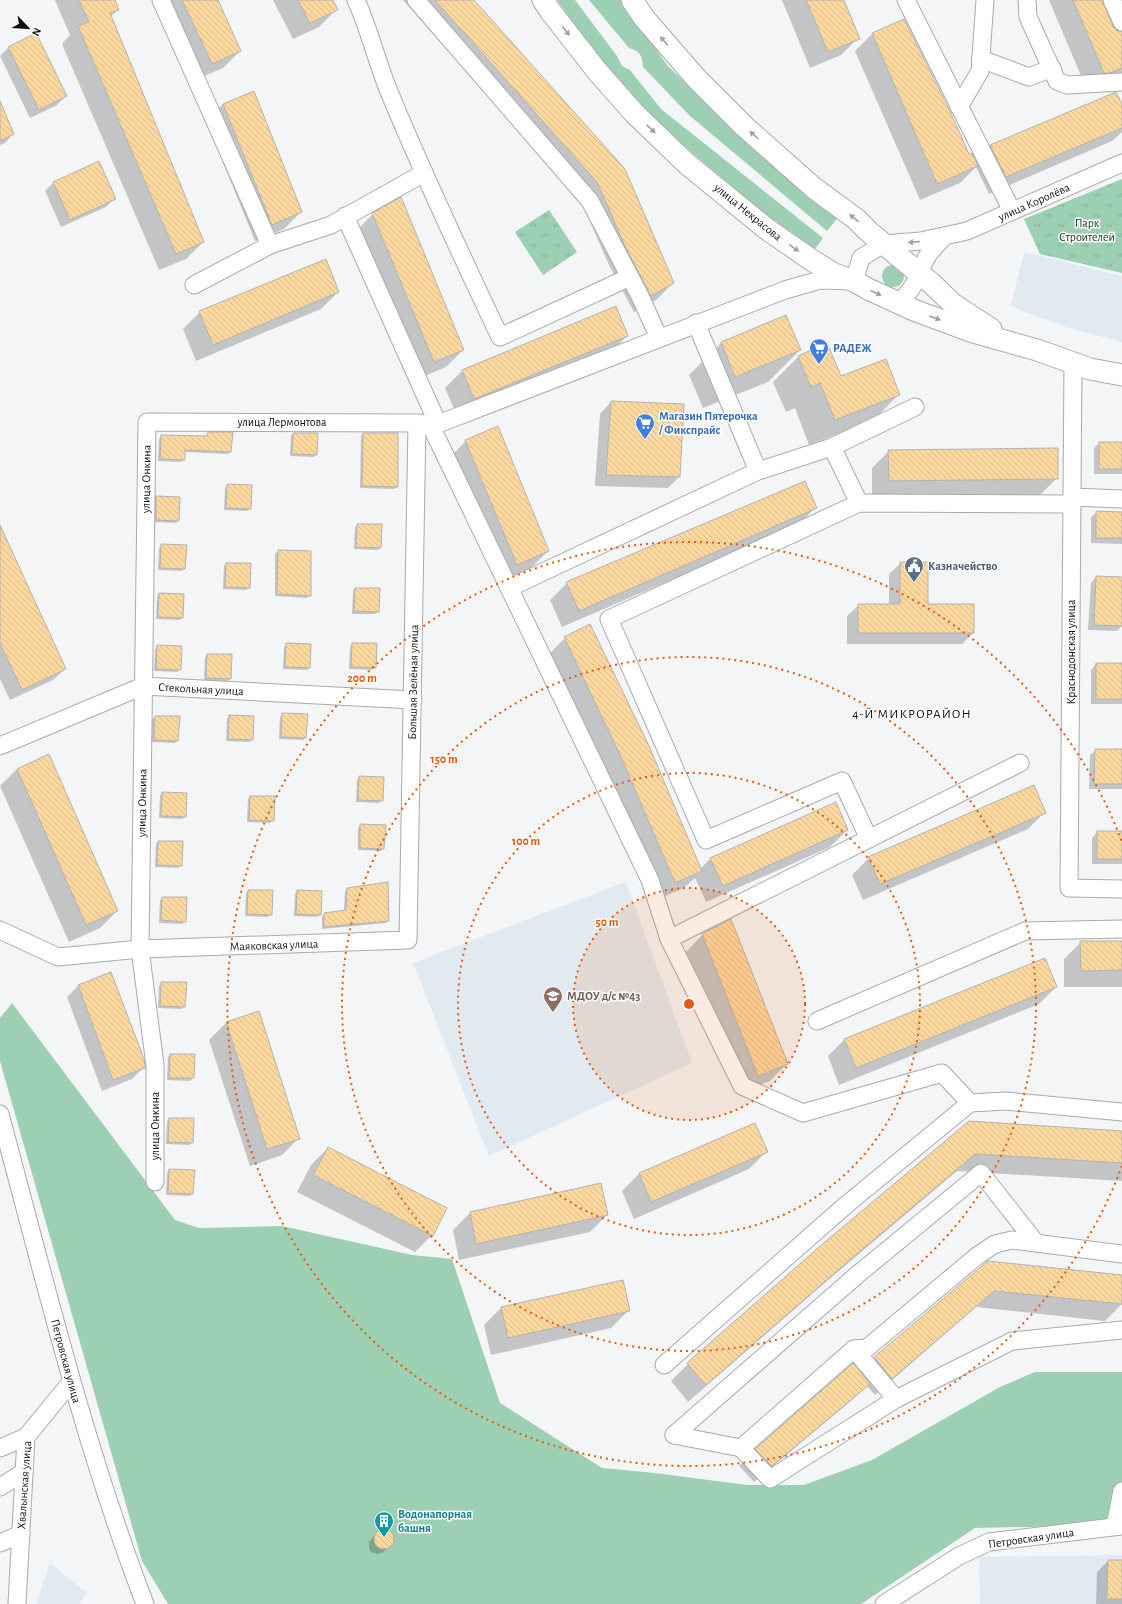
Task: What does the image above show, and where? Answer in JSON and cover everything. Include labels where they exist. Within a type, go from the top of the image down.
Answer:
[{"type":"main road","name":"улица Некрасова","points":[[543,0],[597,71],[634,113],[687,164],[768,230],[804,255],[834,274],[854,281],[898,303],[973,332],[1010,341],[1090,369],[1122,375]]},
{"type":"main road","name":"улица Некрасова","points":[[632,0],[645,19],[696,78],[740,121],[814,188],[856,219],[953,304],[1010,341]]},
{"type":"street","points":[[161,0],[270,245]]},
{"type":"street","points":[[356,0],[367,25],[389,92],[424,173],[500,337],[630,277]]},
{"type":"street","points":[[416,0],[590,201],[630,277],[659,338]]},
{"type":"street","points":[[906,0],[1012,211]]},
{"type":"street","points":[[959,107],[980,71],[985,0]]},
{"type":"street","points":[[1028,0],[1028,17],[1057,81],[1067,85],[1122,82]]},
{"type":"street","points":[[1112,0],[1122,22]]},
{"type":"street","points":[[981,59],[1030,77],[1052,68]]},
{"type":"street","name":"улица Королёва","points":[[883,244],[921,241],[967,231],[1122,163]]},
{"type":"street","points":[[194,285],[270,245],[331,225],[424,173]]},
{"type":"street","points":[[345,216],[429,424],[650,880],[669,939],[742,1086],[803,1113],[942,1073],[970,1104]]},
{"type":"street","points":[[898,303],[909,294],[928,256],[945,236]]},
{"type":"street","points":[[429,424],[785,290],[820,280],[854,281],[861,258],[883,244]]},
{"type":"street","points":[[696,324],[758,471]]},
{"type":"street","name":"Краснодонская улица","points":[[1073,363],[1069,888],[1122,889]]},
{"type":"street","points":[[509,588],[758,471],[832,447],[915,407]]},
{"type":"street","name":"улица Лермонтова","points":[[147,422],[429,424]]},
{"type":"street","name":"улица Онкина","points":[[147,422],[140,949],[155,1065],[155,1182]]},
{"type":"street","name":"Большая Зелёная улица","points":[[408,940],[413,700],[429,424]]},
{"type":"street","points":[[832,447],[859,503]]},
{"type":"street","points":[[869,838],[842,782],[706,840],[609,619],[859,503],[1122,499]]},
{"type":"street","name":"Стекольная улица","points":[[0,746],[144,686],[413,700]]},
{"type":"street","points":[[669,939],[1020,763]]},
{"type":"street","points":[[817,1021],[1025,931],[1122,929]]},
{"type":"street","name":"Маяковская улица","points":[[0,930],[58,957],[140,949],[408,940]]},
{"type":"street","points":[[664,1365],[846,1205],[970,1104],[1006,1101],[1122,1112]]},
{"type":"street","name":"Петровская улица","points":[[0,1114],[71,1382],[124,1549],[145,1604]]},
{"type":"street","points":[[1036,1243],[981,1173],[857,1275],[674,1435],[741,1448],[770,1478],[896,1399],[1012,1341],[1122,1330]]},
{"type":"street","points":[[741,1448],[854,1349],[867,1348],[977,1256],[995,1244],[1012,1240],[1122,1254]]},
{"type":"street","points":[[854,1349],[896,1399]]},
{"type":"street","name":"Хвалынская улица","points":[[17,1604],[26,1437],[71,1382]]},
{"type":"street","points":[[0,1448],[26,1437]]},
{"type":"street","points":[[0,1487],[24,1472]]},
{"type":"street","points":[[1119,1526],[1122,1491]]},
{"type":"street","name":"Петровская улица","points":[[884,1604],[960,1556],[989,1542],[1119,1526]]},
{"type":"street","points":[[0,1543],[21,1534]]},
{"type":"shaded area","points":[[1024,252],[1122,276],[1122,342],[1068,328],[1011,306]]},
{"type":"shaded area","name":"МДОУ д/с №43","points":[[626,882],[692,1063],[489,1156],[413,963]]},
{"type":"shaded area","points":[[1122,1555],[1122,1604],[980,1604],[979,1557]]},
{"type":"shaded area","points":[[50,1563],[87,1593],[79,1604],[36,1604]]},
{"type":"green space","points":[[557,0],[575,0],[617,56],[622,66],[630,70],[661,109],[823,238],[815,249],[761,211],[683,145],[632,97],[588,43]]},
{"type":"green space","points":[[589,0],[622,0],[667,65],[755,151],[839,216],[827,231],[690,116],[643,67],[640,54],[629,48]]},
{"type":"green space","name":"Парк Строителей","points":[[1122,179],[1122,273],[1040,254],[1024,219]]},
{"type":"green space","points":[[549,210],[577,252],[543,275],[515,232]]},
{"type":"green space","points":[[889,265],[897,265],[904,272],[904,280],[897,287],[889,287],[882,280],[882,272]]},
{"type":"green space","points":[[12,1003],[175,1220],[199,1228],[282,1226],[412,1255],[452,1259],[500,1403],[602,1468],[655,1473],[747,1485],[804,1485],[872,1460],[1000,1387],[1035,1372],[1122,1372],[1122,1525],[975,1528],[861,1604],[168,1604],[142,1561],[0,1061],[0,1018]]},
{"type":"building","points":[[79,0],[115,0],[119,10],[110,13],[204,242],[176,254],[78,26],[89,22]]},
{"type":"building","points":[[182,0],[218,0],[241,51],[212,64]]},
{"type":"building","points":[[298,0],[333,0],[338,10],[310,23]]},
{"type":"building","points":[[435,0],[474,0],[625,169],[674,283],[651,296],[626,248],[597,182]]},
{"type":"building","points":[[806,0],[844,0],[860,39],[828,52]]},
{"type":"building","points":[[1073,0],[1102,0],[1113,26],[1122,32],[1122,68],[1110,73],[1104,73]]},
{"type":"building","points":[[904,19],[949,109],[969,154],[972,153],[978,166],[937,184],[872,33]]},
{"type":"building","points":[[36,33],[67,96],[39,110],[8,47]]},
{"type":"building","points":[[254,91],[302,212],[272,225],[223,104]]},
{"type":"building","points":[[1116,92],[1122,104],[1122,128],[1006,177],[990,145]]},
{"type":"building","points":[[0,101],[14,134],[0,141]]},
{"type":"building","points":[[99,161],[116,199],[70,220],[53,182]]},
{"type":"building","points":[[401,197],[464,350],[434,362],[372,213]]},
{"type":"building","points":[[326,259],[339,292],[213,345],[199,311]]},
{"type":"building","points":[[616,306],[628,336],[474,399],[462,370]]},
{"type":"building","points":[[786,315],[801,350],[735,377],[721,342]]},
{"type":"building","points":[[827,343],[841,376],[886,359],[900,395],[835,420],[820,383],[811,387],[798,356]]},
{"type":"building","name":"Магазин Пятерочка / Фикспрайс","points":[[611,401],[684,404],[680,477],[606,475]]},
{"type":"building","points":[[498,426],[549,551],[517,565],[465,440]]},
{"type":"building","points":[[208,432],[233,432],[231,452],[185,450],[185,460],[160,459],[161,435],[207,436]]},
{"type":"building","points":[[293,433],[318,433],[317,455],[292,454]]},
{"type":"building","points":[[363,433],[398,433],[398,487],[362,486]]},
{"type":"building","points":[[1099,442],[1122,442],[1122,469],[1099,469]]},
{"type":"building","points":[[1058,448],[1058,479],[889,481],[888,450]]},
{"type":"building","points":[[805,481],[817,508],[579,611],[566,582]]},
{"type":"building","points":[[227,484],[252,485],[251,509],[226,508]]},
{"type":"building","points":[[156,496],[180,497],[179,521],[156,520]]},
{"type":"building","points":[[1096,511],[1122,512],[1122,538],[1096,538]]},
{"type":"building","points":[[357,524],[382,524],[381,548],[356,547]]},
{"type":"building","points":[[0,525],[66,669],[22,690],[0,643]]},
{"type":"building","points":[[161,544],[187,545],[185,569],[160,568]]},
{"type":"building","points":[[278,550],[311,551],[311,596],[277,594]]},
{"type":"building","name":"Казначейство","points":[[900,562],[928,562],[928,604],[974,604],[974,633],[858,633],[858,604],[900,604]]},
{"type":"building","points":[[226,563],[251,563],[250,588],[225,587]]},
{"type":"building","points":[[1096,576],[1122,577],[1122,626],[1094,625]]},
{"type":"building","points":[[355,588],[380,588],[379,612],[354,611]]},
{"type":"building","points":[[159,593],[184,594],[183,618],[158,617]]},
{"type":"building","points":[[590,624],[649,746],[702,871],[675,883],[621,757],[564,637]]},
{"type":"building","points":[[286,643],[311,644],[310,668],[285,667]]},
{"type":"building","points":[[352,643],[377,643],[376,668],[351,667]]},
{"type":"building","points":[[157,645],[182,646],[181,670],[156,669]]},
{"type":"building","points":[[207,654],[232,654],[231,679],[206,678]]},
{"type":"building","points":[[1096,663],[1122,663],[1122,699],[1096,699]]},
{"type":"building","points":[[282,713],[308,714],[306,738],[281,737]]},
{"type":"building","points":[[229,715],[254,716],[253,740],[228,739]]},
{"type":"building","points":[[155,716],[180,716],[178,741],[154,740]]},
{"type":"building","points":[[1095,749],[1122,749],[1122,784],[1094,784]]},
{"type":"building","points":[[49,754],[118,911],[86,925],[17,769]]},
{"type":"building","points":[[359,776],[384,777],[383,801],[358,800]]},
{"type":"building","points":[[1034,785],[1046,813],[880,884],[868,857]]},
{"type":"building","points":[[162,792],[187,793],[186,817],[161,816]]},
{"type":"building","points":[[250,796],[275,796],[274,821],[249,820]]},
{"type":"building","points":[[836,802],[848,830],[723,886],[710,858]]},
{"type":"building","points":[[360,824],[386,825],[384,849],[360,848]]},
{"type":"building","points":[[1097,831],[1122,831],[1122,859],[1097,859]]},
{"type":"building","points":[[158,841],[183,841],[182,866],[157,865]]},
{"type":"building","points":[[388,882],[389,921],[324,927],[324,913],[346,910],[347,888]]},
{"type":"building","points":[[248,890],[273,890],[272,915],[247,914]]},
{"type":"building","points":[[297,890],[322,891],[321,915],[296,914]]},
{"type":"building","points":[[162,897],[187,897],[186,922],[161,920]]},
{"type":"building","points":[[731,919],[788,1064],[758,1076],[702,934]]},
{"type":"building","points":[[1080,941],[1122,941],[1122,970],[1081,971]]},
{"type":"building","points":[[1045,958],[1057,987],[856,1068],[844,1039]]},
{"type":"building","points":[[111,972],[144,1059],[145,1066],[145,1068],[113,1080],[78,985]]},
{"type":"building","points":[[161,982],[187,982],[185,1007],[160,1006]]},
{"type":"building","points":[[259,1011],[300,1139],[267,1149],[226,1022]]},
{"type":"building","points":[[170,1054],[195,1054],[194,1078],[169,1078]]},
{"type":"building","points":[[169,1118],[194,1118],[193,1143],[168,1142]]},
{"type":"building","points":[[969,1121],[1122,1131],[1122,1163],[975,1154],[845,1264],[706,1385],[687,1363],[826,1241]]},
{"type":"building","points":[[755,1123],[768,1152],[651,1202],[639,1173]]},
{"type":"building","points":[[328,1147],[447,1208],[433,1236],[313,1175]]},
{"type":"building","points":[[169,1169],[195,1170],[193,1194],[168,1193]]},
{"type":"building","points":[[601,1183],[608,1215],[476,1244],[470,1212]]},
{"type":"building","points":[[988,1261],[1122,1275],[1122,1304],[994,1291],[892,1379],[874,1357]]},
{"type":"building","points":[[623,1280],[630,1311],[508,1338],[501,1307]]},
{"type":"building","points":[[853,1363],[870,1384],[772,1466],[755,1449]]},
{"type":"building","name":"Водонапорная башня","points":[[384,1529],[391,1532],[394,1539],[391,1546],[384,1549],[377,1546],[374,1539],[377,1532]]},
{"type":"building","points":[[1108,1560],[1122,1560],[1122,1599],[1107,1599]]},
{"type":"place","name":"РАДЕЖ","points":[[819,365]]},
{"type":"place","name":"Магазин Пятерочка / Фикспрайс","points":[[645,440]]},
{"type":"place","name":"Казначейство","points":[[914,583]]},
{"type":"place","name":"МДОУ д/с №43","points":[[553,1013]]},
{"type":"place","name":"Водонапорная башня","points":[[384,1538]]},
{"type":"district","name":"4-Й МИКРОРАЙОН","points":[[912,714]]}]
